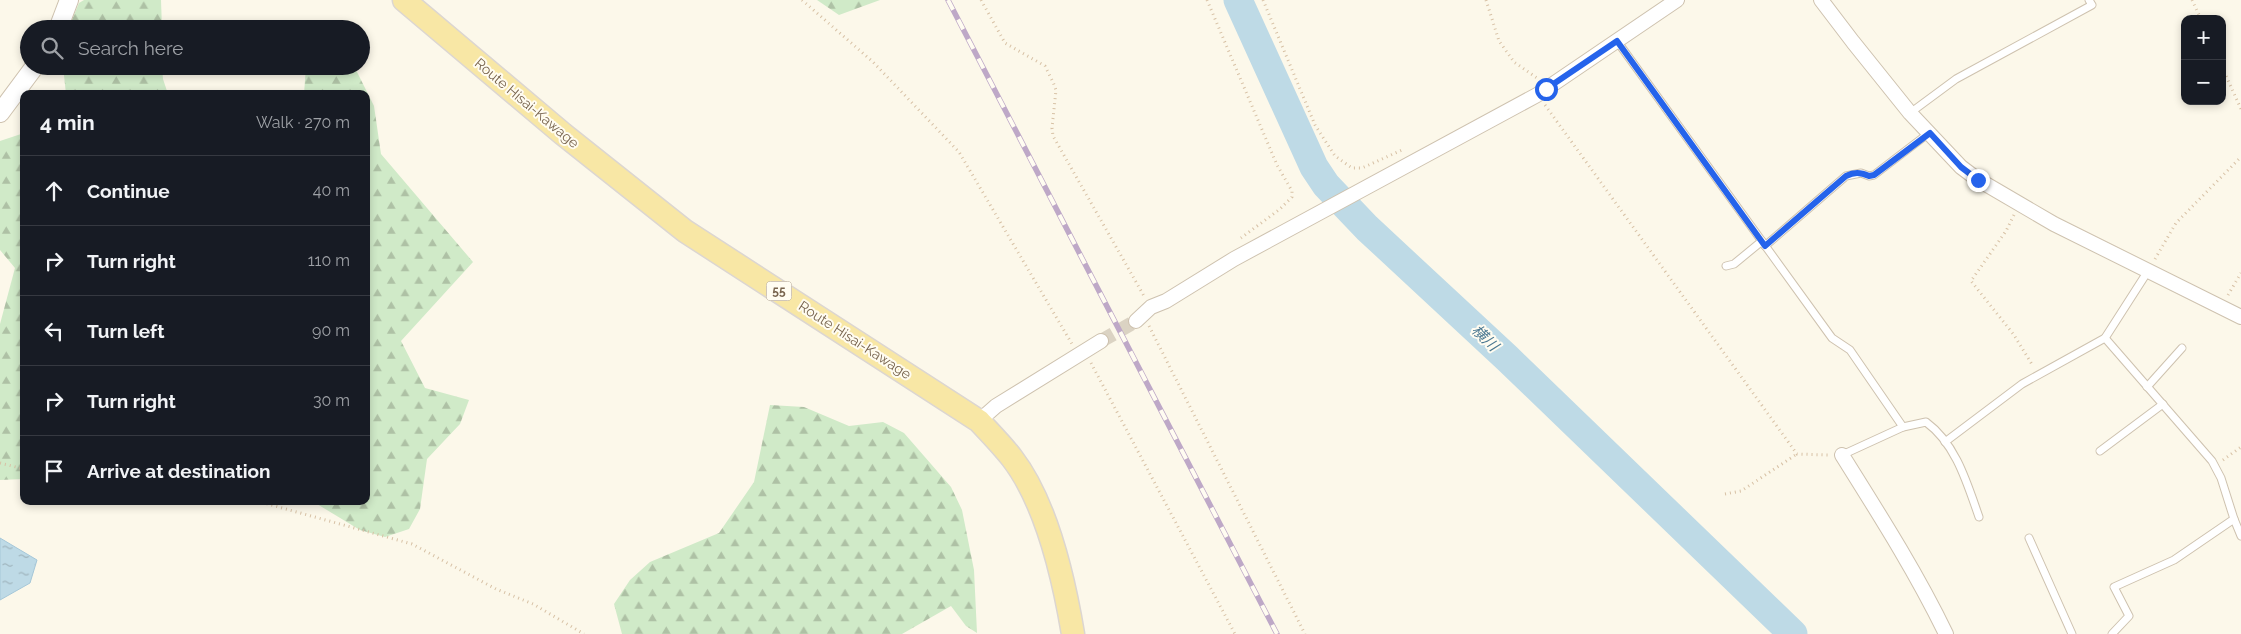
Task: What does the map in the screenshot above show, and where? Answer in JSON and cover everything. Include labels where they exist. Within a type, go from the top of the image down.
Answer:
[{"type":"main road","name":"Route Hisai-Kawage","points":[[404,0],[563,134],[685,231],[979,422],[1012,458],[1039,505],[1049,534],[1073,634]]},
{"type":"street","points":[[61,20],[69,0]]},
{"type":"street","points":[[1143,314],[1234,259],[1444,143],[1542,92],[1677,0]]},
{"type":"street","points":[[1821,0],[1910,113],[1961,167],[2018,204],[2054,224],[2241,317]]},
{"type":"street","points":[[0,113],[29,75]]},
{"type":"street","points":[[979,422],[996,406],[1100,340]]},
{"type":"street","points":[[1842,455],[1891,531],[1946,634]]},
{"type":"lane","points":[[1910,113],[1956,79],[2092,5],[2089,0]]},
{"type":"lane","points":[[1617,41],[1832,338],[1850,350],[1903,427]]},
{"type":"lane","points":[[1726,266],[1734,264],[1764,244],[1846,176],[1852,173],[1874,175],[1930,133]]},
{"type":"lane","points":[[1945,442],[2022,384],[2105,338],[2148,271]]},
{"type":"lane","points":[[2105,338],[2215,467],[2221,478],[2241,536]]},
{"type":"lane","points":[[2147,387],[2182,348]]},
{"type":"lane","points":[[2100,451],[2163,404]]},
{"type":"lane","points":[[1842,455],[1903,427],[1926,422],[1945,442],[1963,471],[1979,517]]},
{"type":"lane","points":[[2112,634],[2129,616],[2114,587],[2174,560],[2234,519]]},
{"type":"lane","points":[[2029,538],[2072,634]]},
{"type":"path","points":[[802,0],[873,62],[959,152],[1081,352],[1235,634]]},
{"type":"path","points":[[981,0],[1005,43],[1045,66],[1056,90],[1052,128],[1054,136],[1305,634]]},
{"type":"path","points":[[1207,0],[1278,165],[1292,191],[1292,197],[1280,209],[1237,241]]},
{"type":"path","points":[[1263,0],[1316,125],[1335,156],[1352,168],[1362,168],[1403,149]]},
{"type":"path","points":[[1486,0],[1499,41],[1514,62],[1537,78],[1542,92],[1797,454]]},
{"type":"path","points":[[2192,0],[2199,15]]},
{"type":"path","points":[[2226,76],[2241,109]]},
{"type":"path","points":[[2148,271],[2176,223],[2241,157]]},
{"type":"path","points":[[2018,204],[2006,232],[1971,281],[2014,335],[2039,375]]},
{"type":"path","points":[[2221,306],[2241,273]]},
{"type":"path","points":[[2215,467],[2241,447]]},
{"type":"path","points":[[1725,494],[1741,491],[1797,454],[1842,455]]},
{"type":"path","points":[[0,463],[20,468]]},
{"type":"path","points":[[271,505],[412,544],[496,589],[533,604],[584,634]]},
{"type":"green space","points":[[84,0],[161,0],[162,20],[72,20],[79,3]]},
{"type":"green space","points":[[817,0],[880,0],[839,15]]},
{"type":"green space","points":[[64,75],[163,75],[167,90],[66,90]]},
{"type":"green space","points":[[305,75],[358,75],[366,90],[304,90]]},
{"type":"green space","points":[[370,98],[374,106],[381,154],[473,262],[401,341],[425,388],[469,400],[460,424],[427,459],[420,509],[409,529],[385,537],[360,530],[319,505],[370,505]]},
{"type":"green space","points":[[20,134],[20,479],[0,480],[0,324],[15,268],[0,250],[0,141]]},
{"type":"green space","points":[[770,405],[804,407],[849,426],[883,422],[904,433],[951,487],[962,510],[974,570],[977,633],[966,626],[951,606],[902,634],[622,634],[614,604],[630,580],[650,562],[719,533],[754,482]]},
{"type":"water","points":[[0,538],[37,560],[30,583],[0,600]]},
{"type":"waterway","name":"横川","points":[[1238,0],[1314,167],[1326,185],[1367,228],[1507,358],[1793,634]]},
{"type":"tunnel","points":[[1101,341],[1136,321]]},
{"type":"railway","points":[[948,0],[1277,634]]},
{"type":"route","points":[[1546,89],[1617,41],[1765,246],[1846,176],[1852,173],[1874,175],[1930,133],[1961,167],[1978,180]]}]
